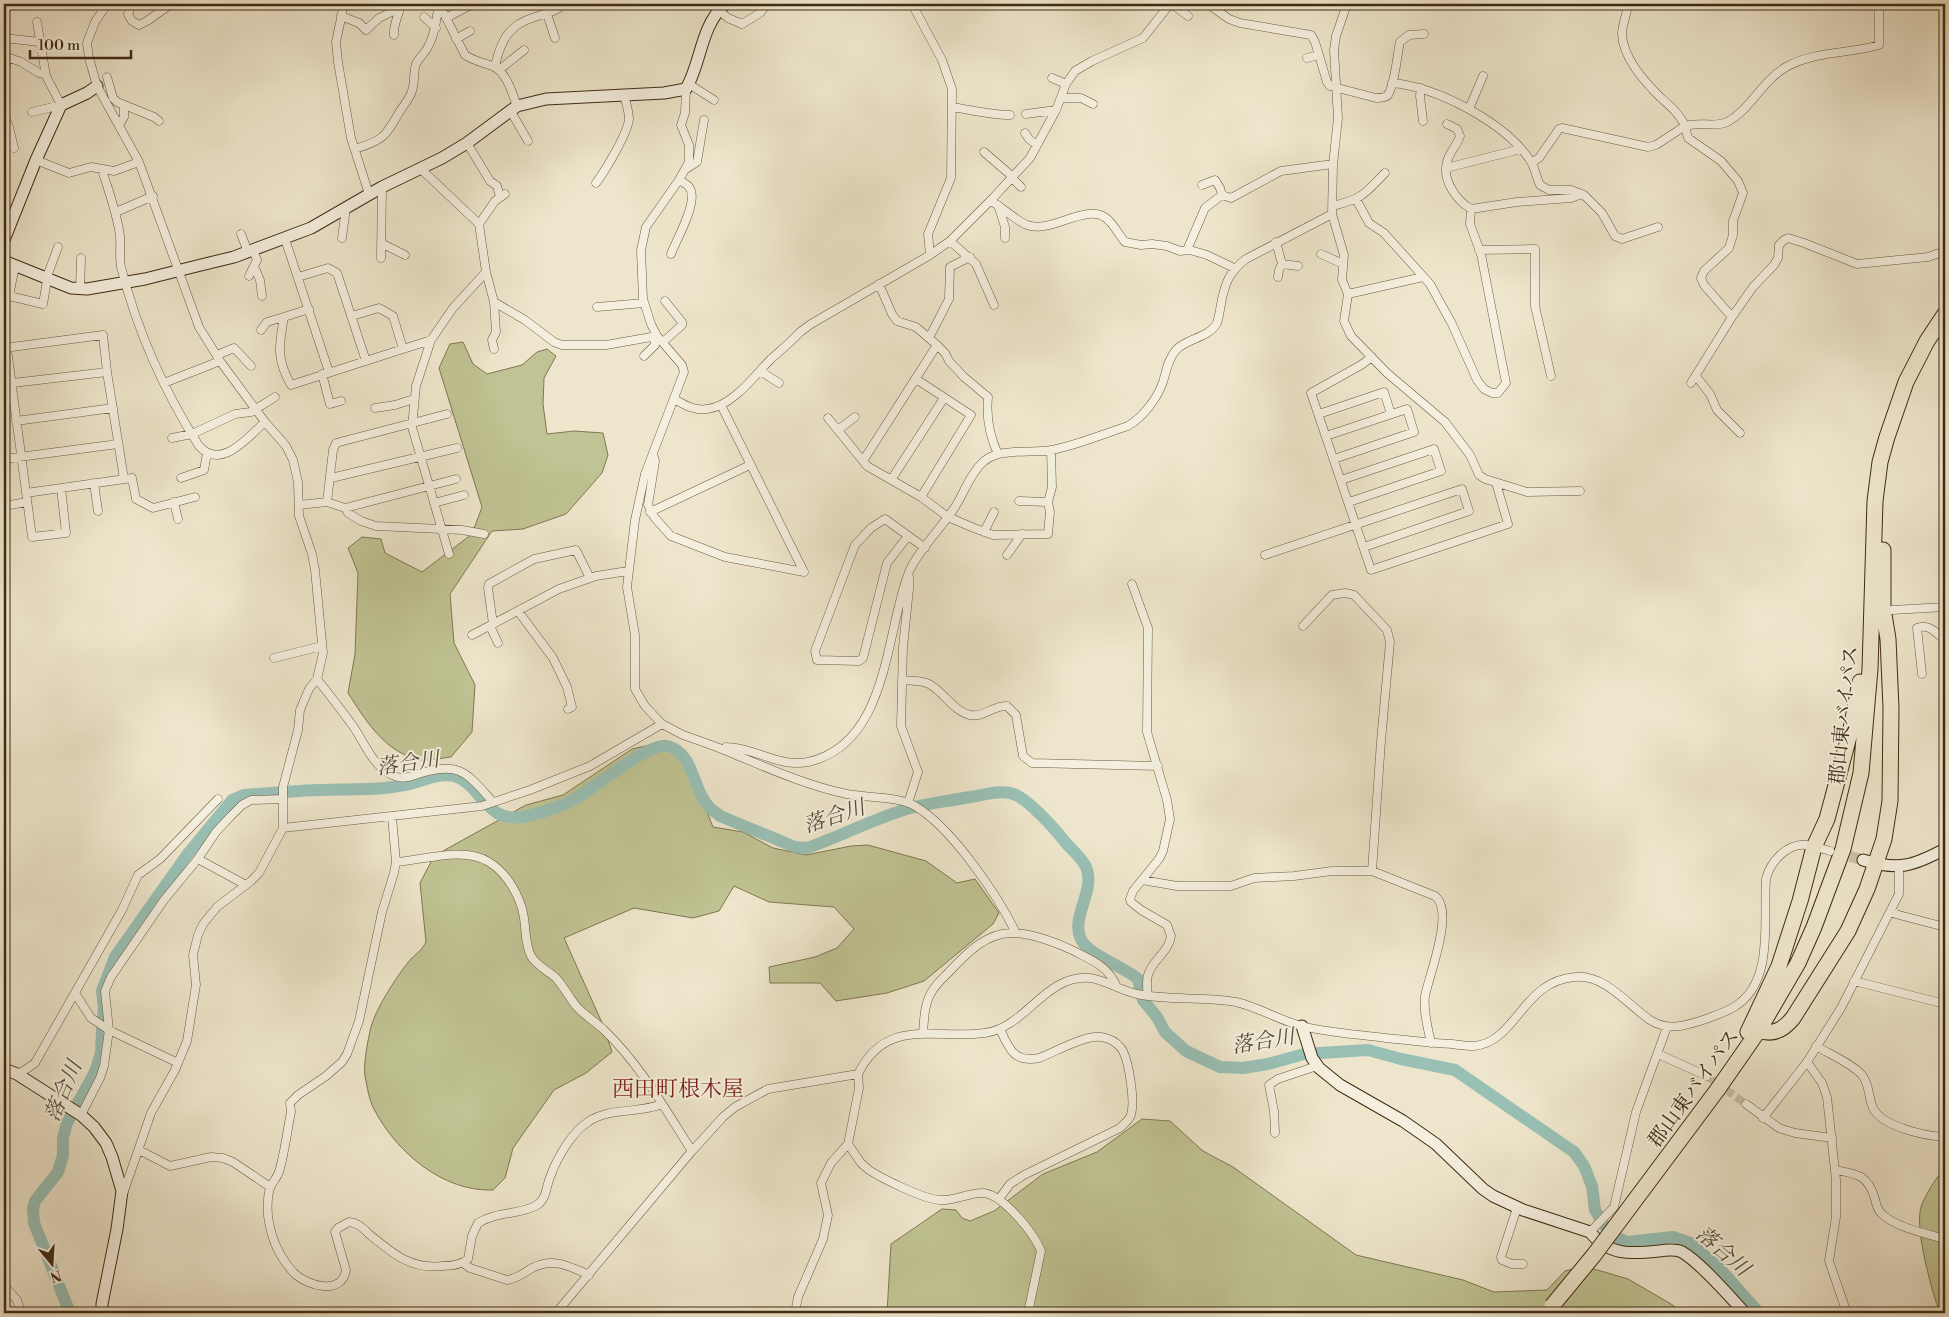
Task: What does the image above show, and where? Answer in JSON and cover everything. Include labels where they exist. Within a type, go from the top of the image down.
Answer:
[{"type":"highway","name":"郡山東バイパス","points":[[1549,1309],[1594,1255],[1715,1082],[1735,1066],[1760,1030],[1798,963],[1817,920],[1842,849],[1861,773],[1869,679],[1875,501],[1878,478],[1887,437],[1906,382],[1927,341],[1945,314]]},
{"type":"highway","points":[[1760,1030],[1769,1033],[1776,1032],[1793,1018],[1848,931],[1870,862],[1884,840],[1890,801],[1891,708],[1890,665],[1883,608],[1882,522],[1878,478]]},
{"type":"highway","points":[[1715,1082],[1774,980],[1800,901],[1814,847],[1827,819],[1860,689],[1864,647],[1868,544],[1875,501]]},
{"type":"street","points":[[107,4],[95,22],[87,43],[97,86],[139,162],[153,196],[179,270],[183,287],[197,322],[218,358],[265,422],[286,446],[293,460],[298,482],[300,523],[312,554],[315,570],[323,653],[317,679],[300,710],[298,730],[283,787],[283,828],[258,873],[246,885],[217,907],[198,935],[193,955],[196,984],[187,1042],[151,1113],[129,1182],[121,1198]]},
{"type":"street","points":[[132,4],[128,14],[132,21],[139,25],[147,22],[171,4]]},
{"type":"street","points":[[344,4],[336,42],[344,102],[354,149],[370,194]]},
{"type":"street","points":[[354,149],[379,141],[390,130],[413,90],[416,63],[430,45],[436,28],[439,4]]},
{"type":"street","points":[[439,4],[465,55],[497,69],[508,85],[514,108],[528,141]]},
{"type":"street","points":[[497,69],[499,50],[508,34],[519,23],[559,8],[557,4]]},
{"type":"street","points":[[767,4],[760,13],[742,24],[722,7],[707,28],[688,87],[685,112],[681,125],[690,150],[689,162],[679,180],[649,222],[642,238],[641,276],[644,303],[658,338],[682,365],[684,372],[645,474],[635,520],[627,586],[635,635],[635,689],[645,706],[662,724],[682,735],[816,785],[848,794],[914,806],[944,831],[980,874],[1016,932]]},
{"type":"street","points":[[912,4],[949,75],[952,89],[951,178],[928,234],[930,255]]},
{"type":"street","points":[[674,399],[698,409],[710,409],[720,405],[734,396],[800,332],[811,324],[930,255],[950,241],[994,203],[1030,158],[1056,110],[1066,84],[1075,71],[1143,38],[1171,4],[1188,16]]},
{"type":"street","points":[[1208,4],[1229,19],[1240,23],[1311,35],[1326,82],[1330,86],[1382,98],[1388,94],[1392,83],[1400,42],[1409,36],[1424,34]]},
{"type":"street","points":[[1347,4],[1336,36],[1334,50],[1338,118],[1333,164],[1332,210],[1344,255],[1342,280],[1348,294],[1344,320],[1347,329],[1402,386],[1445,422],[1470,455],[1481,477],[1527,492],[1580,491]]},
{"type":"street","points":[[1628,4],[1622,33],[1628,54],[1640,74],[1682,119],[1688,138],[1721,161],[1738,181],[1743,193],[1733,221],[1733,235],[1729,248],[1704,272],[1701,278],[1704,285],[1732,317]]},
{"type":"street","points":[[1532,162],[1539,158],[1559,129],[1562,128],[1648,147],[1656,145],[1685,126],[1701,123],[1720,125],[1729,120],[1766,82],[1786,67],[1806,59],[1863,50],[1879,45],[1879,4]]},
{"type":"street","points":[[341,16],[359,23],[366,30],[379,18],[392,14],[400,6]]},
{"type":"street","points":[[394,35],[394,26],[400,14],[400,6]]},
{"type":"street","points":[[446,18],[469,6]]},
{"type":"street","points":[[547,14],[556,38]]},
{"type":"street","points":[[424,17],[436,28]]},
{"type":"street","points":[[37,22],[45,74],[61,105]]},
{"type":"street","points":[[456,39],[470,31]]},
{"type":"street","points":[[4,38],[40,42]]},
{"type":"street","points":[[497,69],[524,50]]},
{"type":"street","points":[[1307,58],[1319,56]]},
{"type":"street","points":[[4,77],[6,57],[45,74]]},
{"type":"street","points":[[1469,109],[1483,76]]},
{"type":"street","points":[[107,77],[113,98],[117,102],[154,117],[159,121]]},
{"type":"street","points":[[1052,78],[1066,84]]},
{"type":"street","points":[[1392,83],[1421,88],[1469,109],[1498,126],[1532,162],[1540,185],[1549,190],[1571,190],[1582,194],[1602,213],[1615,236],[1619,239],[1658,227]]},
{"type":"street","points":[[32,112],[61,105],[87,93],[97,86]]},
{"type":"street","points":[[4,261],[48,279],[80,289],[126,282],[179,270],[250,251],[311,228],[382,187],[421,169],[467,143],[514,108],[546,99],[677,92],[688,87]]},
{"type":"street","points":[[688,87],[714,100]]},
{"type":"street","points":[[1421,88],[1423,121]]},
{"type":"street","points":[[596,183],[611,160],[627,128],[629,116],[624,95]]},
{"type":"street","points":[[1061,98],[1081,98],[1093,104]]},
{"type":"street","points":[[4,240],[36,160],[61,105]]},
{"type":"street","points":[[119,125],[124,117],[124,105]]},
{"type":"street","points":[[952,107],[997,115],[1010,115]]},
{"type":"street","points":[[1026,114],[1056,110]]},
{"type":"street","points":[[4,115],[11,132],[14,148]]},
{"type":"street","points":[[686,169],[697,162],[704,120]]},
{"type":"street","points":[[1447,124],[1457,129],[1460,136],[1449,156],[1446,180],[1460,200],[1471,209],[1518,202],[1571,198],[1582,194]]},
{"type":"street","points":[[1025,133],[1037,145]]},
{"type":"street","points":[[467,143],[490,181],[502,195],[480,224]]},
{"type":"street","points":[[1446,168],[1521,149]]},
{"type":"street","points":[[984,152],[1013,177],[1021,187]]},
{"type":"street","points":[[36,160],[69,173],[91,167],[114,171],[139,162]]},
{"type":"street","points":[[1202,185],[1215,180],[1222,195],[1230,198],[1281,171],[1333,164]]},
{"type":"street","points":[[421,169],[480,224],[486,272],[494,302],[496,332],[492,340],[494,348]]},
{"type":"street","points":[[102,170],[116,212],[122,249],[120,264],[140,327],[164,383],[192,434],[207,453],[215,455],[228,452],[243,442],[265,422]]},
{"type":"street","points":[[719,748],[732,748],[784,762],[795,763],[807,762],[822,757],[846,742],[862,721],[881,684],[912,564],[948,517],[982,463],[998,454],[1051,450],[1134,422],[1156,397],[1168,364],[1176,350],[1186,342],[1209,331],[1217,322],[1227,284],[1234,268],[1246,259],[1332,210],[1366,194],[1385,173]]},
{"type":"street","points":[[671,254],[678,236],[686,223],[692,197],[689,187],[679,180]]},
{"type":"street","points":[[381,258],[382,187]]},
{"type":"street","points":[[1187,250],[1205,208],[1222,195]]},
{"type":"street","points":[[116,212],[153,196]]},
{"type":"street","points":[[1356,199],[1369,223],[1384,233],[1423,277],[1439,299],[1484,389],[1492,393],[1498,393],[1506,383],[1479,250],[1470,224],[1471,209]]},
{"type":"street","points":[[994,203],[1005,227],[1005,238]]},
{"type":"street","points":[[994,203],[1027,225],[1035,226],[1054,225],[1077,216],[1102,215],[1125,242],[1141,245],[1152,244],[1180,251],[1187,250],[1207,256],[1234,268]]},
{"type":"street","points":[[342,238],[346,208]]},
{"type":"street","points":[[241,234],[257,260],[249,276]]},
{"type":"street","points":[[1740,433],[1717,410],[1710,394],[1694,379],[1753,287],[1774,265],[1778,258],[1781,242],[1788,238],[1857,264],[1928,258],[1945,251]]},
{"type":"street","points":[[285,239],[309,309],[326,373],[330,404],[341,401]]},
{"type":"street","points":[[950,241],[976,264],[994,305]]},
{"type":"street","points":[[1276,242],[1282,264],[1278,278]]},
{"type":"street","points":[[381,243],[405,255]]},
{"type":"street","points":[[15,266],[9,296],[43,304],[48,274],[58,247]]},
{"type":"street","points":[[1479,250],[1535,249],[1535,306],[1550,376]]},
{"type":"street","points":[[1320,254],[1343,264]]},
{"type":"street","points":[[929,338],[949,299],[950,266],[970,257]]},
{"type":"street","points":[[80,289],[81,258]]},
{"type":"street","points":[[1282,264],[1298,266]]},
{"type":"street","points":[[254,266],[260,280],[262,296]]},
{"type":"street","points":[[298,277],[328,268],[337,273],[366,361]]},
{"type":"street","points":[[449,554],[411,423],[414,400],[420,368],[431,340],[453,308],[486,272]]},
{"type":"street","points":[[1348,294],[1423,277]]},
{"type":"street","points":[[880,284],[892,314],[897,321],[916,327],[937,345],[964,377],[988,397],[987,413],[990,438],[998,454]]},
{"type":"street","points":[[494,302],[525,320],[554,342],[570,346],[606,345],[658,338],[682,325],[682,322],[665,301]]},
{"type":"street","points":[[597,307],[644,303]]},
{"type":"street","points":[[352,316],[379,308],[393,316],[403,349]]},
{"type":"street","points":[[262,330],[267,322],[309,309]]},
{"type":"street","points":[[284,317],[279,348],[280,357],[285,374],[292,385],[431,340]]},
{"type":"street","points":[[61,488],[66,533],[32,537],[16,421],[7,384],[6,349],[103,335],[124,479]]},
{"type":"street","points":[[644,356],[655,345],[658,338]]},
{"type":"street","points":[[863,462],[937,345]]},
{"type":"street","points":[[164,383],[218,358],[234,348],[251,366]]},
{"type":"street","points":[[1372,357],[1311,393],[1371,570],[1508,524],[1496,483]]},
{"type":"street","points":[[760,371],[779,384]]},
{"type":"street","points":[[7,384],[107,372]]},
{"type":"street","points":[[916,379],[972,415],[921,497]]},
{"type":"street","points":[[1319,414],[1384,392],[1391,414]]},
{"type":"street","points":[[172,438],[192,434],[234,414],[256,410],[275,397]]},
{"type":"street","points":[[891,480],[944,398]]},
{"type":"street","points":[[374,408],[414,400]]},
{"type":"street","points":[[653,452],[655,461],[648,505],[650,512],[671,536],[725,557],[804,572],[720,405]]},
{"type":"street","points":[[16,421],[113,408]]},
{"type":"street","points":[[1326,436],[1407,409],[1414,432],[1334,458]]},
{"type":"street","points":[[326,502],[331,478],[333,450],[336,443],[447,414]]},
{"type":"street","points":[[838,430],[855,417]]},
{"type":"street","points":[[828,418],[863,462],[921,497],[948,517],[993,535],[1048,534],[1050,512],[1048,502],[1052,487],[1051,450]]},
{"type":"street","points":[[4,459],[118,444]]},
{"type":"street","points":[[331,478],[457,448]]},
{"type":"street","points":[[1341,480],[1434,449],[1441,471],[1349,502]]},
{"type":"street","points":[[181,478],[204,470],[207,453]]},
{"type":"street","points":[[650,512],[750,464]]},
{"type":"street","points":[[26,493],[132,478],[136,499],[153,508],[195,497]]},
{"type":"street","points":[[299,505],[326,502],[345,508],[456,479]]},
{"type":"street","points":[[94,484],[98,511]]},
{"type":"street","points":[[1265,555],[1462,489],[1469,511],[1364,546]]},
{"type":"street","points":[[434,503],[464,495]]},
{"type":"street","points":[[1019,501],[1048,502]]},
{"type":"street","points":[[4,506],[27,502]]},
{"type":"street","points":[[174,502],[178,519]]},
{"type":"street","points":[[345,508],[348,513],[361,522],[376,526],[462,530],[484,534]]},
{"type":"street","points":[[984,532],[994,512]]},
{"type":"street","points":[[908,536],[887,563],[863,658],[859,661],[817,660],[815,651],[855,545],[871,528],[885,519],[925,548]]},
{"type":"street","points":[[1007,555],[1022,534]]},
{"type":"street","points":[[498,643],[492,625],[489,584],[534,559],[576,550],[590,578]]},
{"type":"street","points":[[472,634],[547,594],[590,578],[628,571]]},
{"type":"street","points":[[908,574],[909,589],[903,647],[901,726],[918,772],[914,806]]},
{"type":"street","points":[[1132,584],[1148,628],[1147,732],[1158,766],[1170,819],[1163,851],[1133,891],[1130,899],[1131,902],[1167,925],[1171,936],[1168,946],[1152,965],[1143,995]]},
{"type":"street","points":[[1303,626],[1332,595],[1346,593],[1360,599],[1387,630],[1389,653],[1372,871]]},
{"type":"street","points":[[1892,610],[1945,607]]},
{"type":"street","points":[[518,611],[553,658],[566,687],[572,707],[568,709]]},
{"type":"street","points":[[1922,674],[1917,628],[1929,627],[1945,640]]},
{"type":"street","points":[[274,658],[322,646]]},
{"type":"street","points":[[317,679],[351,722],[372,757],[386,772],[400,778],[407,778],[437,769],[452,768],[472,779],[493,802]]},
{"type":"street","points":[[902,680],[928,683],[940,691],[960,711],[971,715],[981,714],[998,706],[1008,706],[1016,715],[1021,750],[1023,756],[1029,761],[1042,764],[1158,766]]},
{"type":"street","points":[[283,828],[463,809],[493,802],[530,790],[590,766],[662,724]]},
{"type":"street","points":[[8,1072],[35,1063],[122,910],[138,875],[160,859],[218,799]]},
{"type":"street","points":[[81,1114],[100,1078],[104,1066],[108,1029],[105,991],[111,977],[164,900],[198,859],[216,832],[242,805],[251,800],[283,799]]},
{"type":"street","points":[[392,817],[396,862],[371,957],[359,1021],[347,1054],[342,1062],[290,1103],[279,1171],[270,1188],[268,1221],[275,1243],[294,1272],[308,1282],[329,1287],[341,1282],[346,1270],[336,1232],[338,1228],[349,1222],[358,1225],[395,1255],[412,1264],[432,1267],[463,1263],[468,1259],[472,1236],[478,1223],[499,1214],[530,1209],[542,1200],[551,1174],[572,1136],[589,1120],[605,1114],[647,1109],[662,1104]]},
{"type":"street","points":[[795,1313],[798,1297],[820,1248],[826,1229],[827,1207],[821,1182],[831,1164],[848,1144],[859,1088],[858,1074],[873,1052],[888,1040],[907,1035],[986,1033],[1000,1030],[1025,1014],[1042,995],[1060,985],[1086,978],[1143,995],[1236,1002],[1302,1026],[1431,1043],[1473,1046],[1487,1042],[1508,1027],[1537,992],[1549,984],[1575,976],[1598,981],[1650,1020],[1667,1027],[1691,1024],[1735,1007],[1752,990],[1758,980],[1762,962],[1768,871],[1778,857],[1792,848],[1806,845],[1830,851]]},
{"type":"street","points":[[1870,862],[1899,867],[1917,862],[1945,849]]},
{"type":"street","points":[[396,862],[458,855],[473,856],[487,860],[498,868],[517,896],[524,916],[526,940],[531,956],[564,987],[575,1005],[604,1030],[626,1054],[650,1085],[692,1151]]},
{"type":"street","points":[[198,859],[246,885]]},
{"type":"street","points":[[1763,1118],[1807,1062],[1840,1008],[1900,890],[1899,867]]},
{"type":"street","points":[[1142,880],[1177,886],[1231,886],[1254,878],[1294,876],[1332,870],[1372,871],[1435,896],[1441,902],[1440,939],[1425,997],[1431,1043]]},
{"type":"street","points":[[1890,912],[1945,927]]},
{"type":"street","points":[[923,1034],[928,999],[938,984],[975,947],[987,939],[1001,934],[1016,932],[1051,941],[1097,963],[1110,972],[1116,987]]},
{"type":"street","points":[[1854,981],[1945,1004]]},
{"type":"street","points":[[75,992],[91,1018],[108,1029],[178,1063]]},
{"type":"street","points":[[1302,1026],[1313,1058],[1340,1084],[1403,1121],[1436,1144],[1483,1189],[1493,1196],[1517,1208],[1593,1229]]},
{"type":"street","points":[[1593,1229],[1614,1207],[1636,1112],[1667,1027]]},
{"type":"street","points":[[999,1199],[1010,1184],[1018,1179],[1120,1128],[1130,1117],[1133,1103],[1127,1059],[1121,1048],[1108,1039],[1099,1037],[1089,1038],[1030,1060],[1022,1059],[1012,1052],[1000,1030]]},
{"type":"street","points":[[1816,1046],[1860,1073],[1866,1081],[1869,1099],[1874,1111],[1880,1116],[1908,1131],[1945,1137]]},
{"type":"street","points":[[1658,1054],[1715,1082]]},
{"type":"street","points":[[1275,1133],[1274,1111],[1269,1085],[1313,1058]]},
{"type":"street","points":[[1807,1062],[1825,1088],[1830,1114],[1835,1170],[1836,1217],[1829,1261],[1847,1313]]},
{"type":"street","points":[[8,1072],[81,1114],[106,1143],[121,1182],[121,1198],[102,1313]]},
{"type":"street","points":[[556,1313],[692,1151],[723,1117],[735,1107],[761,1092],[785,1086],[858,1074]]},
{"type":"street","points":[[1746,1104],[1778,1128],[1795,1133],[1832,1138]]},
{"type":"street","points":[[848,1144],[861,1163],[869,1170],[933,1199],[946,1200],[980,1193],[999,1199],[1030,1231],[1041,1251],[1028,1313]]},
{"type":"street","points":[[139,1150],[170,1166],[211,1157],[223,1158],[233,1162],[270,1188]]},
{"type":"street","points":[[1835,1170],[1854,1173],[1864,1179],[1872,1188],[1878,1210],[1882,1214],[1910,1228],[1945,1239]]},
{"type":"street","points":[[1517,1208],[1501,1257],[1502,1260],[1512,1264],[1523,1264]]},
{"type":"street","points":[[1593,1229],[1596,1240],[1611,1250],[1639,1253],[1667,1250],[1682,1252],[1705,1272],[1745,1313]]},
{"type":"street","points":[[463,1263],[470,1268],[507,1280],[517,1277],[538,1265],[549,1262],[563,1264],[588,1275]]},
{"type":"street","points":[[4,1286],[17,1300],[21,1313]]},
{"type":"green space","points":[[463,342],[473,364],[487,374],[522,365],[537,352],[547,349],[556,356],[544,378],[543,404],[547,434],[574,431],[603,433],[608,455],[602,473],[566,514],[523,529],[492,531],[450,594],[454,643],[475,685],[472,732],[451,757],[420,760],[404,755],[384,741],[368,723],[348,693],[355,654],[358,573],[348,548],[362,537],[381,539],[385,553],[422,572],[472,534],[482,507],[439,368],[450,344]]},
{"type":"green space","points":[[663,742],[688,764],[713,827],[743,832],[773,848],[806,855],[851,846],[868,845],[926,861],[957,883],[975,879],[999,913],[993,924],[924,981],[887,993],[836,1001],[820,983],[770,983],[769,967],[815,957],[837,948],[854,929],[834,907],[769,902],[734,886],[719,911],[693,918],[634,908],[564,938],[603,1025],[612,1052],[586,1073],[554,1090],[513,1148],[505,1178],[493,1190],[474,1189],[439,1177],[408,1154],[383,1125],[371,1101],[365,1071],[370,1032],[378,1010],[400,973],[426,942],[420,883],[434,856],[526,805],[563,795],[632,749]]},
{"type":"green space","points":[[1142,1119],[1170,1121],[1203,1151],[1233,1167],[1356,1255],[1463,1280],[1494,1292],[1547,1290],[1565,1271],[1584,1266],[1628,1279],[1683,1313],[887,1313],[891,1244],[942,1209],[956,1210],[962,1218],[970,1221],[994,1211],[1043,1174],[1097,1152]]},
{"type":"green space","points":[[1945,1168],[1945,1309],[1938,1308],[1927,1271],[1921,1240],[1920,1213],[1926,1195]]},
{"type":"waterway","name":"落合川","points":[[70,1313],[34,1223],[33,1208],[35,1201],[58,1172],[63,1155],[63,1138],[67,1123],[95,1072],[101,1053],[104,1007],[102,991],[115,957],[187,855],[232,800],[244,795],[253,794],[384,788],[407,785],[437,776],[449,775],[463,780],[471,786],[491,809],[510,817],[523,817],[573,800],[647,751],[667,746],[683,756],[700,793],[712,810],[720,816],[795,847],[807,848],[897,812],[917,806],[994,793],[1007,792],[1018,796],[1048,822],[1086,867],[1088,886],[1078,926],[1079,935],[1084,944],[1095,953],[1138,979],[1143,1000],[1157,1017],[1165,1032],[1186,1051],[1220,1067],[1243,1068],[1268,1064],[1304,1054],[1368,1050],[1455,1070],[1574,1152],[1584,1166],[1592,1186],[1595,1210],[1604,1225],[1616,1237],[1627,1242],[1673,1237],[1690,1243],[1720,1269],[1759,1313]]},
{"type":"tunnel","points":[[1834,852],[1863,860]]},
{"type":"tunnel","points":[[1707,1076],[1746,1104]]},
{"type":"district","name":"西田町根木屋","points":[[678,1088]]}]
